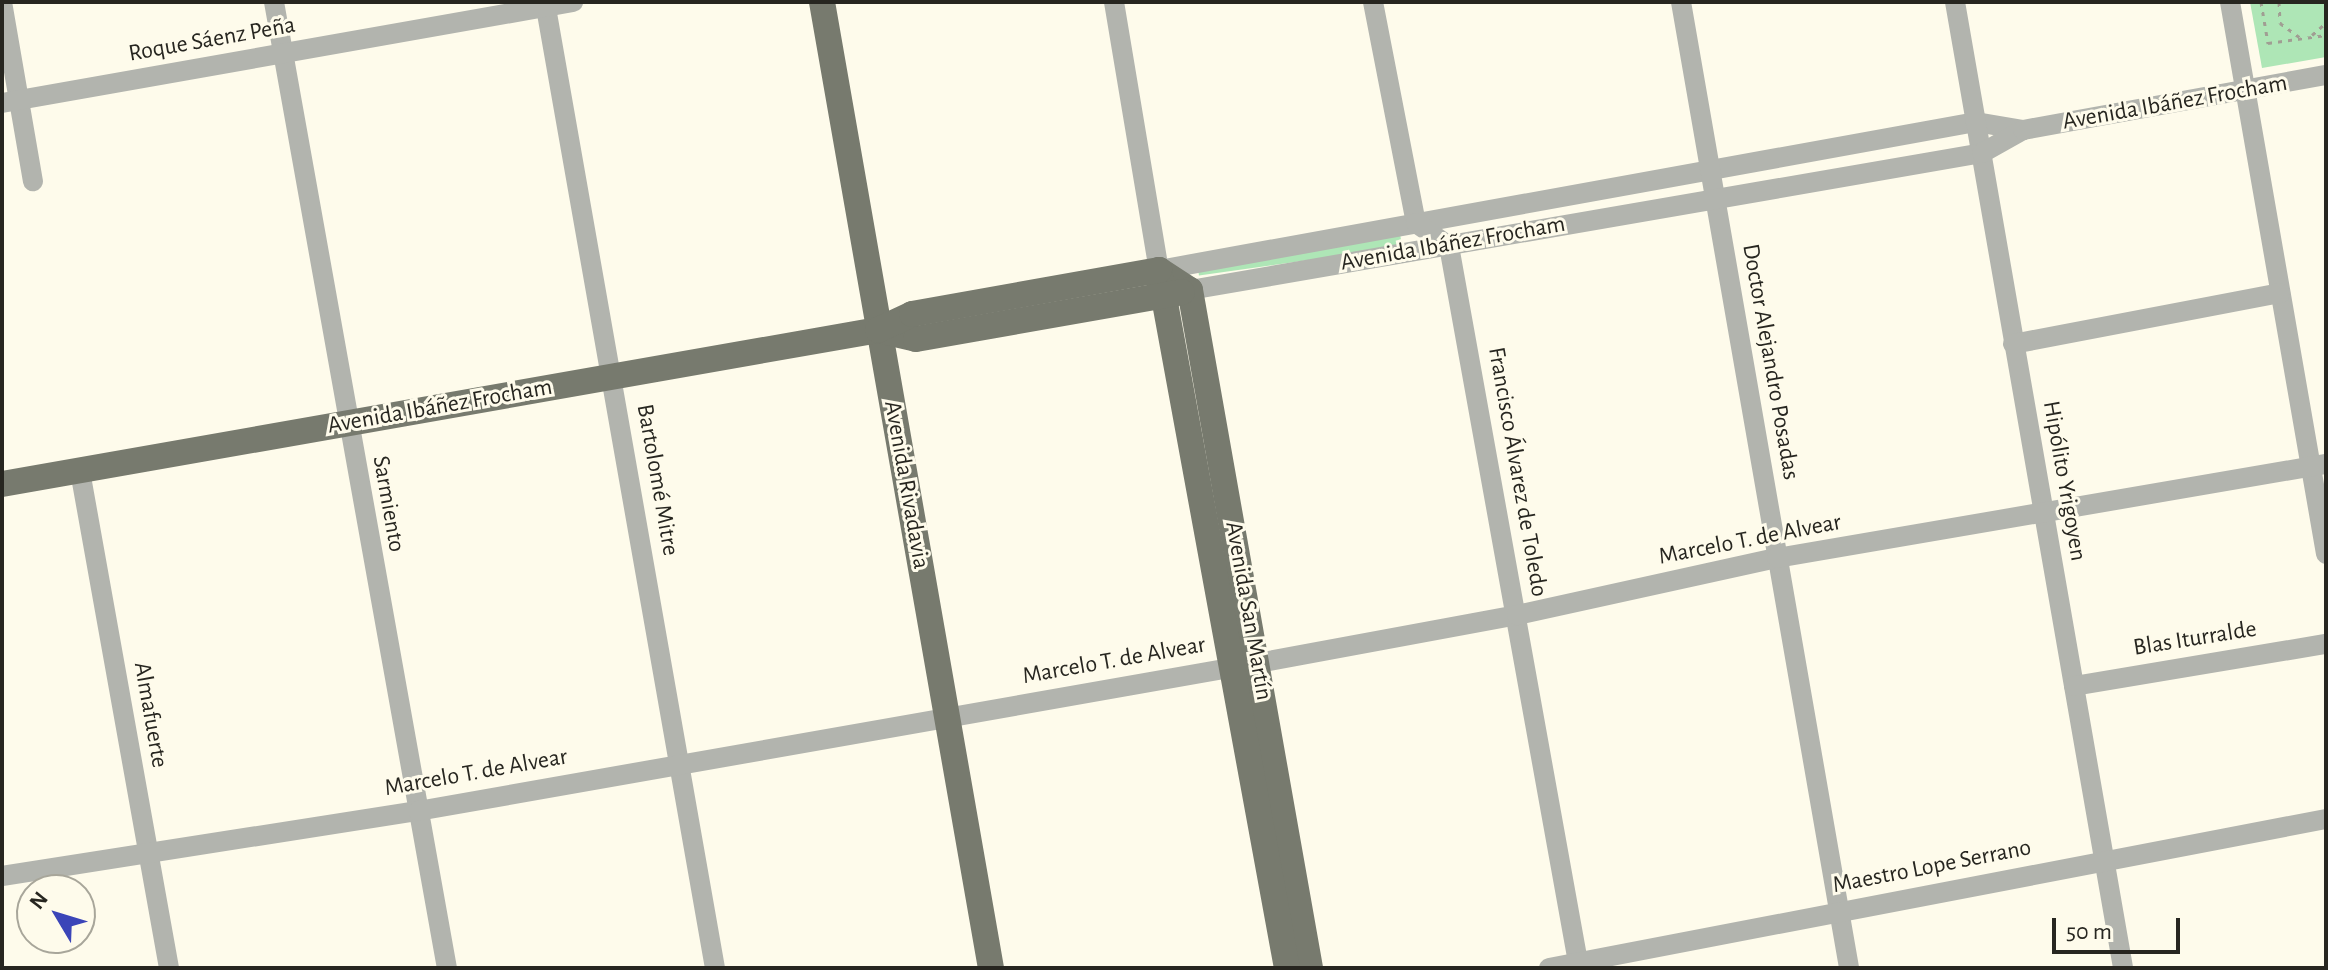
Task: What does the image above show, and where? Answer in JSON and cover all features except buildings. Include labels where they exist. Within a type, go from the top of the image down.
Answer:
[{"type":"main road","name":"Avenida Rivadavia","points":[[822,2],[991,968]]},
{"type":"main road","name":"Avenida Ibáñez Frocham","points":[[2,484],[878,330],[916,339],[1171,285]]},
{"type":"main road","name":"Avenida San Martín","points":[[1171,285],[1310,968]]},
{"type":"main road","name":"Avenida San Martín","points":[[1246,665],[1287,968]]},
{"type":"street","points":[[2,2],[10,102],[33,181]]},
{"type":"street","name":"Sarmiento","points":[[274,2],[347,424],[447,968]]},
{"type":"street","name":"Roque Sáenz Peña","points":[[10,102],[546,4],[573,2]]},
{"type":"street","name":"Avenida San Martín","points":[[1114,2],[1171,285]]},
{"type":"street","points":[[1373,2],[1416,223],[1449,246]]},
{"type":"street","name":"Doctor Alejandro Posadas","points":[[1681,2],[1849,968]]},
{"type":"street","name":"Hipólito Yrigoyen","points":[[1955,2],[2123,968]]},
{"type":"street","points":[[2230,2],[2280,293],[2318,465],[2326,554]]},
{"type":"street","name":"Bartolomé Mitre","points":[[546,4],[715,968]]},
{"type":"street","name":"Avenida Ibáñez Frocham","points":[[1171,285],[1449,246],[1982,153],[2023,130],[2326,75]]},
{"type":"street","name":"Avenida Ibáñez Frocham","points":[[1171,285],[1416,223],[1976,122],[2023,130]]},
{"type":"street","name":"Francisco Álvarez de Toledo","points":[[1449,246],[1579,965]]},
{"type":"street","points":[[2013,344],[2280,293]]},
{"type":"street","name":"Marcelo T. de Alvear","points":[[2,876],[418,811],[1246,665],[1517,615],[1777,558],[2318,465]]},
{"type":"street","name":"Almafuerte","points":[[80,471],[169,968]]},
{"type":"street","name":"Blas Iturralde","points":[[2074,686],[2326,644]]},
{"type":"street","name":"Maestro Lope Serrano","points":[[1549,968],[1579,965],[1839,911],[2326,819]]},
{"type":"path","points":[[2261,2],[2268,43],[2326,35]]},
{"type":"path","points":[[2279,2],[2280,23],[2304,38]]},
{"type":"path","points":[[2304,38],[2326,23]]},
{"type":"green space","points":[[2250,2],[2326,2],[2326,57],[2262,68]]},
{"type":"green space","points":[[1400,233],[1402,247],[1199,275],[1197,262]]}]
